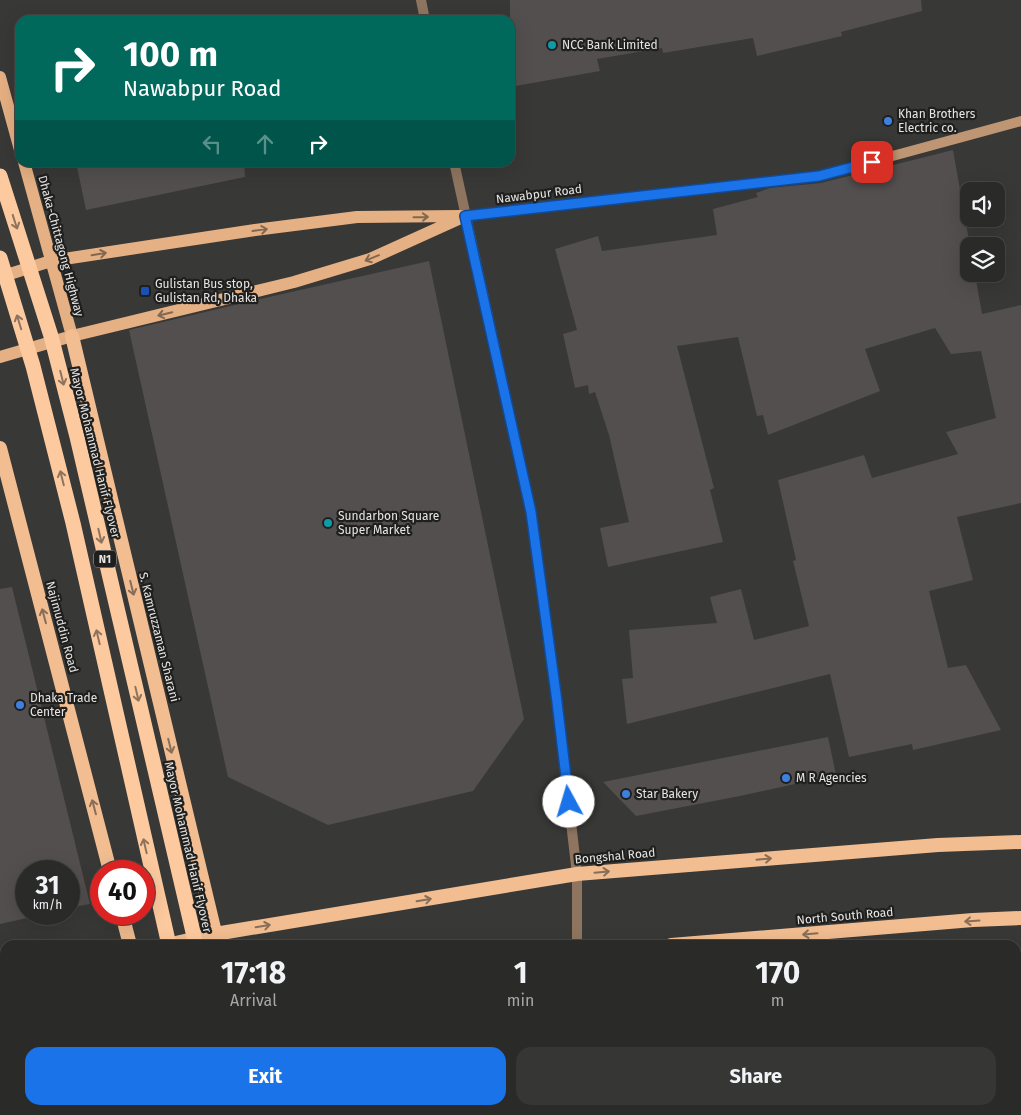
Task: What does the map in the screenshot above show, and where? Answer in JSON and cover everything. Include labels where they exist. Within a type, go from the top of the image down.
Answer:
[{"type":"highway","name":"Mayor Mohammad Hanif Flyover","points":[[0,176],[51,336],[77,437],[195,940]]},
{"type":"highway","name":"N1","points":[[0,258],[33,366],[73,523],[167,940]]},
{"type":"highway","name":"S. Kamruzzaman Sharani","points":[[72,336],[217,939]]},
{"type":"highway","name":"Najimuddin Road","points":[[0,448],[107,860]]},
{"type":"highway","name":"Bongshal Road","points":[[217,939],[577,874],[938,845],[1021,842]]},
{"type":"highway","name":"North South Road","points":[[732,940],[974,920],[1021,918]]},
{"type":"highway","points":[[125,925],[129,940]]},
{"type":"main road","points":[[0,77],[15,132]]},
{"type":"main road","name":"Nawabpur Road","points":[[0,357],[72,336],[294,282],[362,262],[465,216],[819,176],[1021,121]]},
{"type":"main road","name":"Dhaka-Chittagong Highway","points":[[25,167],[72,336]]},
{"type":"main road","points":[[0,277],[51,261],[255,230],[357,217],[465,216]]},
{"type":"street","points":[[421,0],[424,15]]},
{"type":"street","points":[[455,167],[531,512],[556,694],[577,874],[578,940]]},
{"type":"building","points":[[510,0],[921,0],[922,11],[841,32],[842,36],[757,56],[753,38],[663,53],[662,48],[597,59],[600,71],[515,86],[515,15],[510,15]]},
{"type":"building","points":[[953,150],[960,190],[960,227],[967,227],[968,237],[960,237],[960,282],[976,282],[982,314],[1021,305],[1021,503],[957,517],[973,580],[929,591],[948,668],[966,665],[1001,730],[913,750],[912,744],[849,757],[830,674],[627,724],[622,679],[633,678],[629,630],[717,623],[710,597],[741,589],[754,640],[809,626],[793,561],[796,560],[778,480],[864,455],[872,478],[958,454],[946,432],[996,418],[981,351],[951,354],[935,328],[865,349],[880,391],[768,435],[763,415],[757,416],[738,337],[677,346],[714,488],[710,490],[723,542],[608,567],[600,528],[629,522],[609,435],[595,392],[589,394],[588,385],[575,388],[563,334],[577,330],[555,249],[598,236],[602,251],[717,235],[713,209],[758,197],[756,193],[770,188],[821,183]]},
{"type":"building","points":[[77,167],[244,167],[245,177],[86,210]]},
{"type":"building","name":"Sundarbon Square Super Market","points":[[429,261],[524,719],[473,791],[328,825],[228,777],[129,330]]},
{"type":"building","name":"Dhaka Trade Center","points":[[12,587],[79,860],[15,860],[15,921],[0,924],[0,589]]},
{"type":"building","points":[[828,737],[836,775],[740,796],[636,816],[603,782]]},
{"type":"building","name":"Dhaka Trade Center","points":[[80,863],[90,904],[80,906]]},
{"type":"place","name":"NCC Bank Limited","points":[[552,45]]},
{"type":"place","name":"Khan Brothers Electric co.","points":[[888,121]]},
{"type":"place","name":"Gulistan Bus stop, Gulistan Rd, Dhaka","points":[[145,291]]},
{"type":"place","name":"Sundarbon Square Super Market","points":[[328,523]]},
{"type":"place","name":"Dhaka Trade Center","points":[[20,705]]},
{"type":"place","name":"M R Agencies","points":[[786,778]]},
{"type":"place","name":"Star Bakery","points":[[626,794]]},
{"type":"route","points":[[569,802],[531,512],[465,216],[819,176],[872,162]]}]
